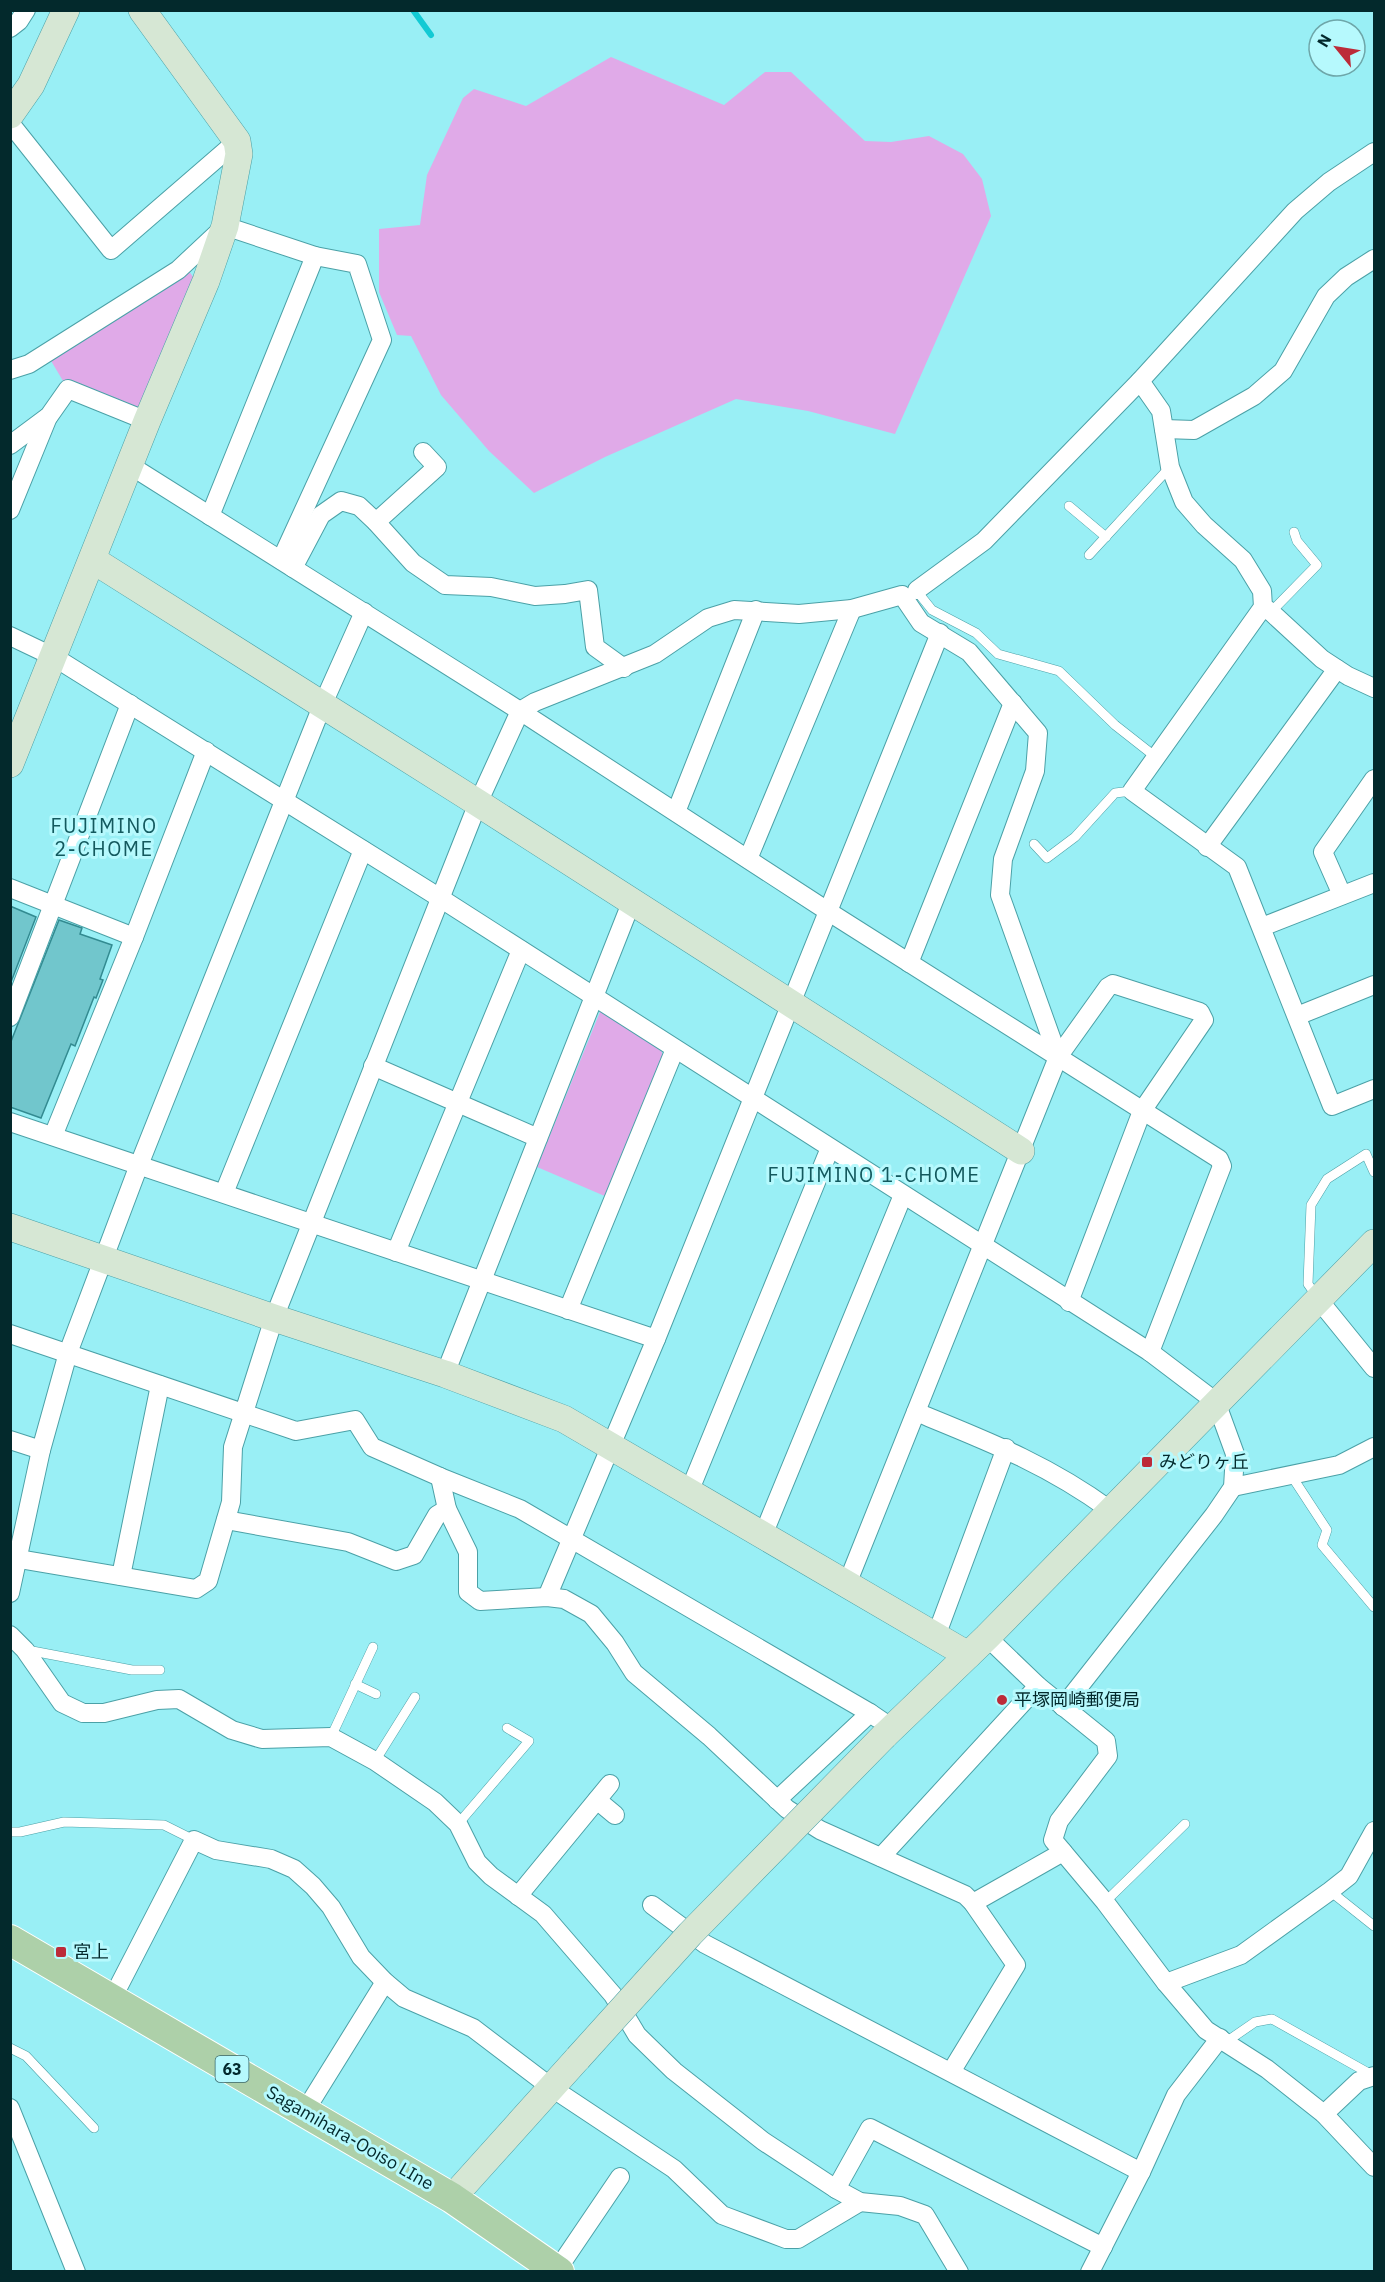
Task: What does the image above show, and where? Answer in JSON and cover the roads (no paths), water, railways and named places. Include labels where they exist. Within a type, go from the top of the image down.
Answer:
[{"type":"main road","name":"Sagamihara-Ooiso LIne","points":[[10,1940],[452,2198],[558,2271]]},
{"type":"street","points":[[10,28],[19,21],[26,10]]},
{"type":"street","points":[[10,115],[31,85],[66,10]]},
{"type":"street","points":[[10,764],[131,466],[147,421],[206,281],[225,226],[239,154],[237,141],[142,10]]},
{"type":"street","points":[[10,123],[111,250],[237,141]]},
{"type":"street","points":[[19,1559],[196,1589],[208,1581],[231,1502],[233,1447],[274,1318],[477,803],[520,711],[535,702],[656,654],[708,618],[734,610],[799,615],[852,609],[910,592],[984,541],[1140,381],[1295,211],[1329,182],[1374,152]]},
{"type":"street","points":[[225,226],[315,256],[357,264],[382,340],[287,564]]},
{"type":"street","points":[[10,370],[29,364],[178,270],[225,226]]},
{"type":"street","points":[[210,516],[315,256]]},
{"type":"street","points":[[1164,429],[1194,429],[1254,396],[1283,371],[1326,296],[1346,277],[1374,259]]},
{"type":"street","points":[[1140,381],[1161,411],[1170,467],[1185,502],[1204,525],[1243,560],[1262,591],[1267,610],[1322,659],[1374,688]]},
{"type":"street","points":[[10,510],[49,416],[68,389],[147,421]]},
{"type":"street","points":[[12,441],[49,416]]},
{"type":"street","points":[[376,522],[437,467],[423,452]]},
{"type":"street","points":[[131,466],[520,711],[829,912],[1219,1159],[1222,1166],[1150,1353]]},
{"type":"street","points":[[287,564],[321,515],[340,501],[359,506],[413,563],[445,585],[491,587],[535,596],[588,590],[595,647],[624,668]]},
{"type":"street","points":[[93,560],[1020,1151]]},
{"type":"street","points":[[910,592],[921,623],[969,652],[1038,733],[1035,771],[1003,859],[1000,895],[1058,1057]]},
{"type":"street","points":[[748,859],[852,609]]},
{"type":"street","points":[[676,812],[756,610]]},
{"type":"street","points":[[1267,610],[1132,791],[1237,867],[1332,1106],[1374,1089]]},
{"type":"street","points":[[10,1593],[41,1450],[68,1353],[139,1165],[322,706],[364,612]]},
{"type":"street","points":[[547,1596],[656,1340],[940,633]]},
{"type":"street","points":[[10,636],[54,657],[440,898],[1150,1353],[1216,1402],[1234,1454],[1233,1487],[1214,1515],[1063,1707]]},
{"type":"street","points":[[1207,847],[1337,669]]},
{"type":"street","points":[[909,963],[1013,703]]},
{"type":"street","points":[[10,1017],[130,704]]},
{"type":"street","points":[[53,1136],[206,751]]},
{"type":"street","points":[[1342,895],[1323,852],[1374,779]]},
{"type":"street","points":[[224,1194],[363,850]]},
{"type":"street","points":[[1262,927],[1374,883]]},
{"type":"street","points":[[10,888],[134,937]]},
{"type":"street","points":[[445,1374],[631,903]]},
{"type":"street","points":[[396,1252],[521,950]]},
{"type":"street","points":[[847,1584],[1058,1057],[1108,987],[1113,984],[1200,1012],[1204,1020],[1142,1111],[1069,1302]]},
{"type":"street","points":[[1297,1016],[1374,985]]},
{"type":"street","points":[[568,1310],[675,1049]]},
{"type":"street","points":[[374,1066],[538,1138]]},
{"type":"street","points":[[10,1122],[656,1340]]},
{"type":"street","points":[[689,1492],[830,1148]]},
{"type":"street","points":[[763,1535],[903,1195]]},
{"type":"street","points":[[10,1227],[445,1374],[564,1419],[936,1636],[977,1646],[1038,1686],[1106,1741],[1108,1756],[1059,1821],[1053,1840],[1206,2030],[1267,2070],[1324,2114],[1374,2167]]},
{"type":"street","points":[[452,2198],[690,1934],[1374,1243]]},
{"type":"street","points":[[1318,1299],[1374,1368]]},
{"type":"street","points":[[10,1334],[296,1431],[355,1420],[372,1446],[440,1477],[520,1509],[870,1713],[888,1732]]},
{"type":"street","points":[[121,1576],[160,1385]]},
{"type":"street","points":[[916,1412],[1006,1448],[1077,1486],[1110,1510]]},
{"type":"street","points":[[10,1440],[41,1450]]},
{"type":"street","points":[[1233,1487],[1339,1465],[1374,1447]]},
{"type":"street","points":[[936,1636],[1006,1448]]},
{"type":"street","points":[[440,1477],[447,1509],[468,1552],[468,1592],[480,1601],[547,1596],[564,1599],[591,1614],[615,1643],[634,1673],[708,1736],[777,1800],[820,1830],[965,1895],[973,1903],[1016,1965],[951,2072]]},
{"type":"street","points":[[225,1520],[348,1542],[396,1561],[414,1555],[437,1515],[447,1509]]},
{"type":"street","points":[[14,1640],[62,1703],[83,1713],[104,1713],[157,1700],[179,1699],[232,1730],[262,1739],[331,1737],[375,1761],[435,1802],[458,1824],[477,1862],[491,1876],[543,1914],[613,1995],[637,2035],[674,2071],[763,2141],[836,2189],[860,2202],[900,2206],[925,2215],[959,2271]]},
{"type":"street","points":[[880,1857],[1038,1686]]},
{"type":"street","points":[[777,1800],[870,1713]]},
{"type":"street","points":[[518,1896],[610,1784]]},
{"type":"street","points":[[597,1800],[615,1815]]},
{"type":"street","points":[[1166,1983],[1241,1955],[1330,1890],[1349,1876],[1374,1831]]},
{"type":"street","points":[[112,1999],[194,1840],[216,1850],[271,1859],[294,1869],[313,1886],[331,1907],[362,1957],[385,1982],[404,1998],[473,2028],[552,2088],[674,2169],[722,2215],[786,2239],[798,2239],[860,2202]]},
{"type":"street","points":[[973,1903],[1063,1852]]},
{"type":"street","points":[[652,1905],[705,1944],[1141,2172]]},
{"type":"street","points":[[304,2111],[385,1982]]},
{"type":"street","points":[[1090,2271],[1141,2172],[1176,2095],[1223,2040]]},
{"type":"street","points":[[1324,2114],[1359,2081],[1374,2076]]},
{"type":"street","points":[[10,2108],[76,2271]]},
{"type":"street","points":[[836,2189],[870,2128],[1103,2247]]},
{"type":"street","points":[[558,2271],[620,2177]]},
{"type":"lane","points":[[1089,555],[1170,467]]},
{"type":"lane","points":[[1069,506],[1106,537]]},
{"type":"lane","points":[[1267,610],[1317,565],[1297,541],[1294,532]]},
{"type":"lane","points":[[910,592],[932,610],[976,633],[998,654],[1059,671],[1115,725],[1156,758]]},
{"type":"lane","points":[[1034,844],[1047,858],[1075,837],[1115,793],[1132,791]]},
{"type":"lane","points":[[1318,1299],[1308,1284],[1311,1205],[1327,1179],[1366,1154],[1374,1172]]},
{"type":"lane","points":[[1291,1475],[1327,1530],[1322,1545],[1374,1607]]},
{"type":"lane","points":[[14,1640],[132,1670],[160,1670]]},
{"type":"lane","points":[[331,1737],[373,1647]]},
{"type":"lane","points":[[356,1684],[376,1694]]},
{"type":"lane","points":[[375,1761],[415,1697]]},
{"type":"lane","points":[[458,1824],[529,1741],[507,1728]]},
{"type":"lane","points":[[10,1832],[20,1832],[64,1822],[164,1825],[194,1840]]},
{"type":"lane","points":[[1105,1902],[1185,1824]]},
{"type":"lane","points":[[1330,1890],[1374,1926]]},
{"type":"lane","points":[[1223,2040],[1255,2022],[1272,2019],[1374,2076]]},
{"type":"lane","points":[[10,2048],[26,2056],[94,2128]]},
{"type":"waterway","points":[[413,10],[431,35]]},
{"type":"place","name":"みどりヶ丘","points":[[1147,1462]]},
{"type":"place","name":"平塚岡崎郵便局","points":[[1002,1700]]},
{"type":"place","name":"宮上","points":[[61,1952]]},
{"type":"district","name":"FUJIMINO 2-CHOME","points":[[104,838]]},
{"type":"district","name":"FUJIMINO 1-CHOME","points":[[874,1175]]}]
